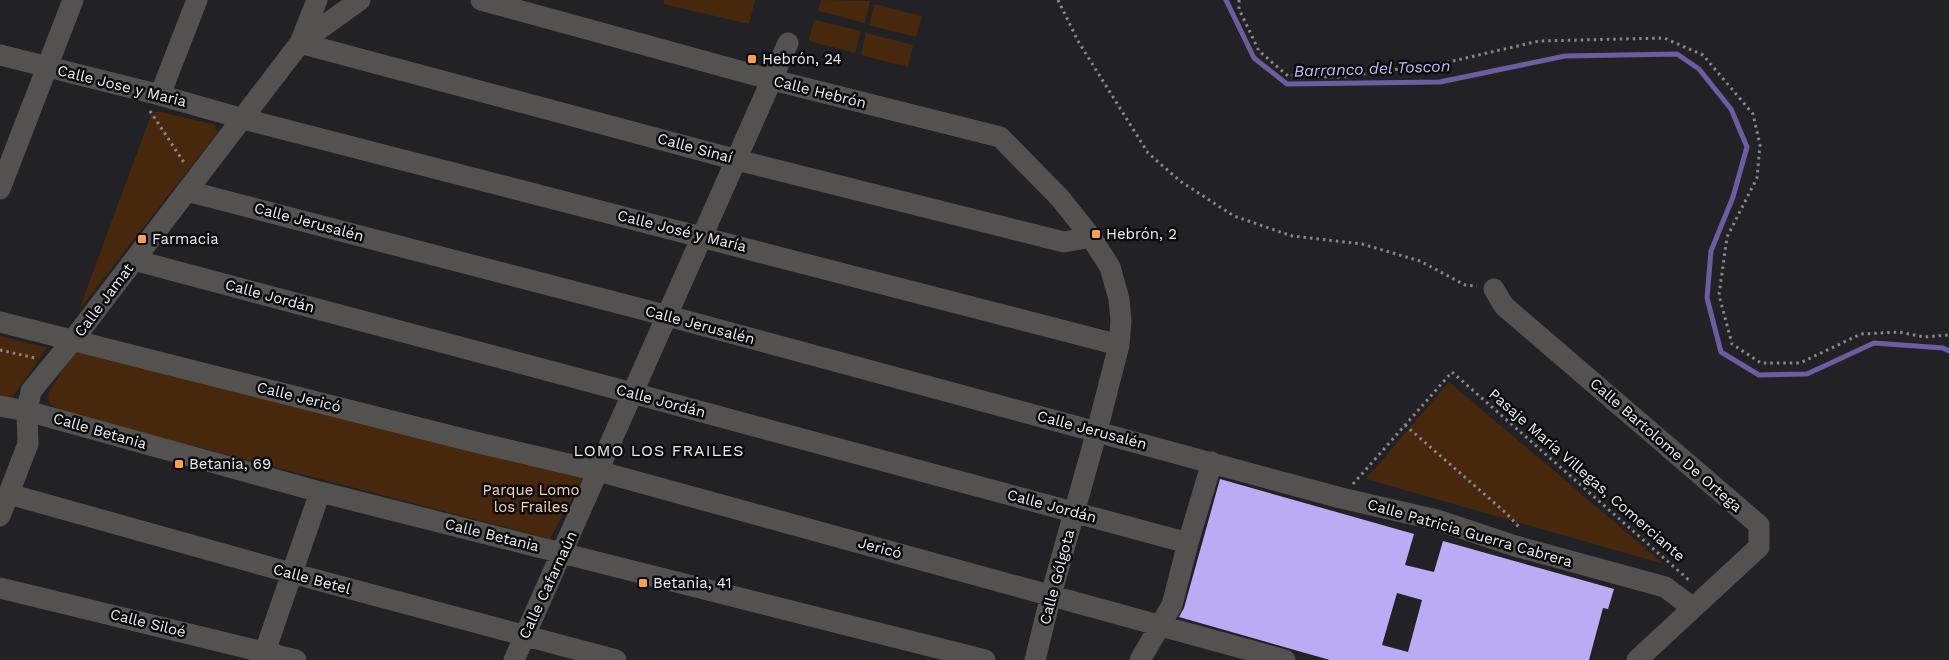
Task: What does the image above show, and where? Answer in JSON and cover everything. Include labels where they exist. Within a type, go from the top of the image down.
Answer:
[{"type":"street","points":[[0,188],[73,0]]},
{"type":"street","points":[[156,94],[197,0]]},
{"type":"street","points":[[300,43],[317,0]]},
{"type":"street","name":"Calle Jamat","points":[[0,516],[28,444],[28,411],[31,391],[73,340],[244,119],[300,43],[360,0]]},
{"type":"street","name":"Calle Hebrón","points":[[481,0],[773,80],[1000,137],[1060,198],[1091,237]]},
{"type":"street","name":"Calle Sinaí","points":[[300,43],[737,160],[1064,242],[1091,237]]},
{"type":"street","name":"Calle Cafarnaún","points":[[514,660],[788,43]]},
{"type":"street","name":"Calle Jose y Maria","points":[[0,56],[156,94],[244,119]]},
{"type":"street","name":"Calle José y María","points":[[244,119],[703,236],[1119,345]]},
{"type":"street","name":"Calle Jerusalén","points":[[192,185],[668,316],[1212,462]]},
{"type":"street","name":"Calle Gólgota","points":[[1035,660],[1051,594],[1075,512],[1119,345],[1121,321],[1110,267],[1091,237]]},
{"type":"street","name":"Calle Jordán","points":[[134,260],[1188,543]]},
{"type":"street","name":"Calle Bartolome De Ortega","points":[[1494,289],[1504,306],[1758,525],[1759,547],[1637,660]]},
{"type":"street","name":"Calle Jericó","points":[[0,322],[475,442],[598,471]]},
{"type":"street","name":"Calle Betania","points":[[0,406],[28,411],[320,492],[985,660]]},
{"type":"street","points":[[1140,660],[1172,605],[1212,462]]},
{"type":"street","name":"Calle Patricia Guerra Cabrera","points":[[1212,462],[1341,498],[1436,520],[1515,546],[1665,587],[1699,603]]},
{"type":"street","name":"Jericó","points":[[598,471],[1051,594],[1285,660]]},
{"type":"street","points":[[264,656],[290,573],[320,492]]},
{"type":"street","name":"Calle Betel","points":[[9,494],[524,637],[616,660]]},
{"type":"street","name":"Calle Siloé","points":[[0,588],[264,656],[296,660]]},
{"type":"path","points":[[1058,0],[1078,41],[1148,153],[1180,182],[1234,216],[1292,236],[1362,244],[1420,261],[1466,285],[1494,289]]},
{"type":"path","points":[[1239,0],[1239,9],[1259,51],[1288,76],[1340,77],[1444,63],[1539,41],[1664,38],[1703,55],[1753,114],[1760,145],[1757,178],[1727,237],[1718,295],[1732,344],[1761,363],[1800,363],[1862,334],[1900,332],[1924,337],[1949,335]]},
{"type":"path","points":[[156,94],[148,109],[192,185]]},
{"type":"path","points":[[0,350],[55,362]]},
{"type":"path","name":"Pasaje María Villegas, Comerciante","points":[[1405,425],[1452,372],[1680,572],[1699,603]]},
{"type":"path","points":[[1341,498],[1405,425],[1520,527],[1515,546]]},
{"type":"green space","points":[[664,0],[755,0],[749,24],[664,4]]},
{"type":"green space","points":[[821,0],[870,1],[865,23],[818,11]]},
{"type":"green space","points":[[875,4],[922,16],[916,37],[869,25]]},
{"type":"green space","points":[[814,20],[861,31],[855,53],[809,41]]},
{"type":"green space","points":[[866,33],[913,45],[908,67],[861,55]]},
{"type":"green space","points":[[158,111],[215,125],[217,133],[79,310],[151,115]]},
{"type":"green space","points":[[0,336],[47,348],[10,401],[0,398]]},
{"type":"green space","name":"Parque Lomo los Frailes","points":[[76,350],[584,476],[550,539],[60,411],[49,403],[48,393]]},
{"type":"green space","points":[[1449,382],[1664,564],[1366,479]]},
{"type":"building","points":[[1220,479],[1414,534],[1405,565],[1434,572],[1443,541],[1614,589],[1608,609],[1603,608],[1589,660],[1330,660],[1179,617],[1184,608]],"holes":[[[1397,593],[1422,600],[1408,652],[1382,645]]]},
{"type":"waterway","name":"Barranco del Toscon","points":[[1226,0],[1254,58],[1287,84],[1440,82],[1565,56],[1677,54],[1699,69],[1731,109],[1747,147],[1733,197],[1711,251],[1707,298],[1721,352],[1759,375],[1807,374],[1874,343],[1943,348],[1949,351]]},
{"type":"place","name":"Hebrón, 24","points":[[752,59]]},
{"type":"place","name":"Hebrón, 2","points":[[1096,234]]},
{"type":"place","name":"Farmacia","points":[[142,239]]},
{"type":"place","name":"Betania, 69","points":[[179,464]]},
{"type":"place","name":"Betania, 41","points":[[643,583]]},
{"type":"district","name":"LOMO LOS FRAILES","points":[[659,450]]}]
